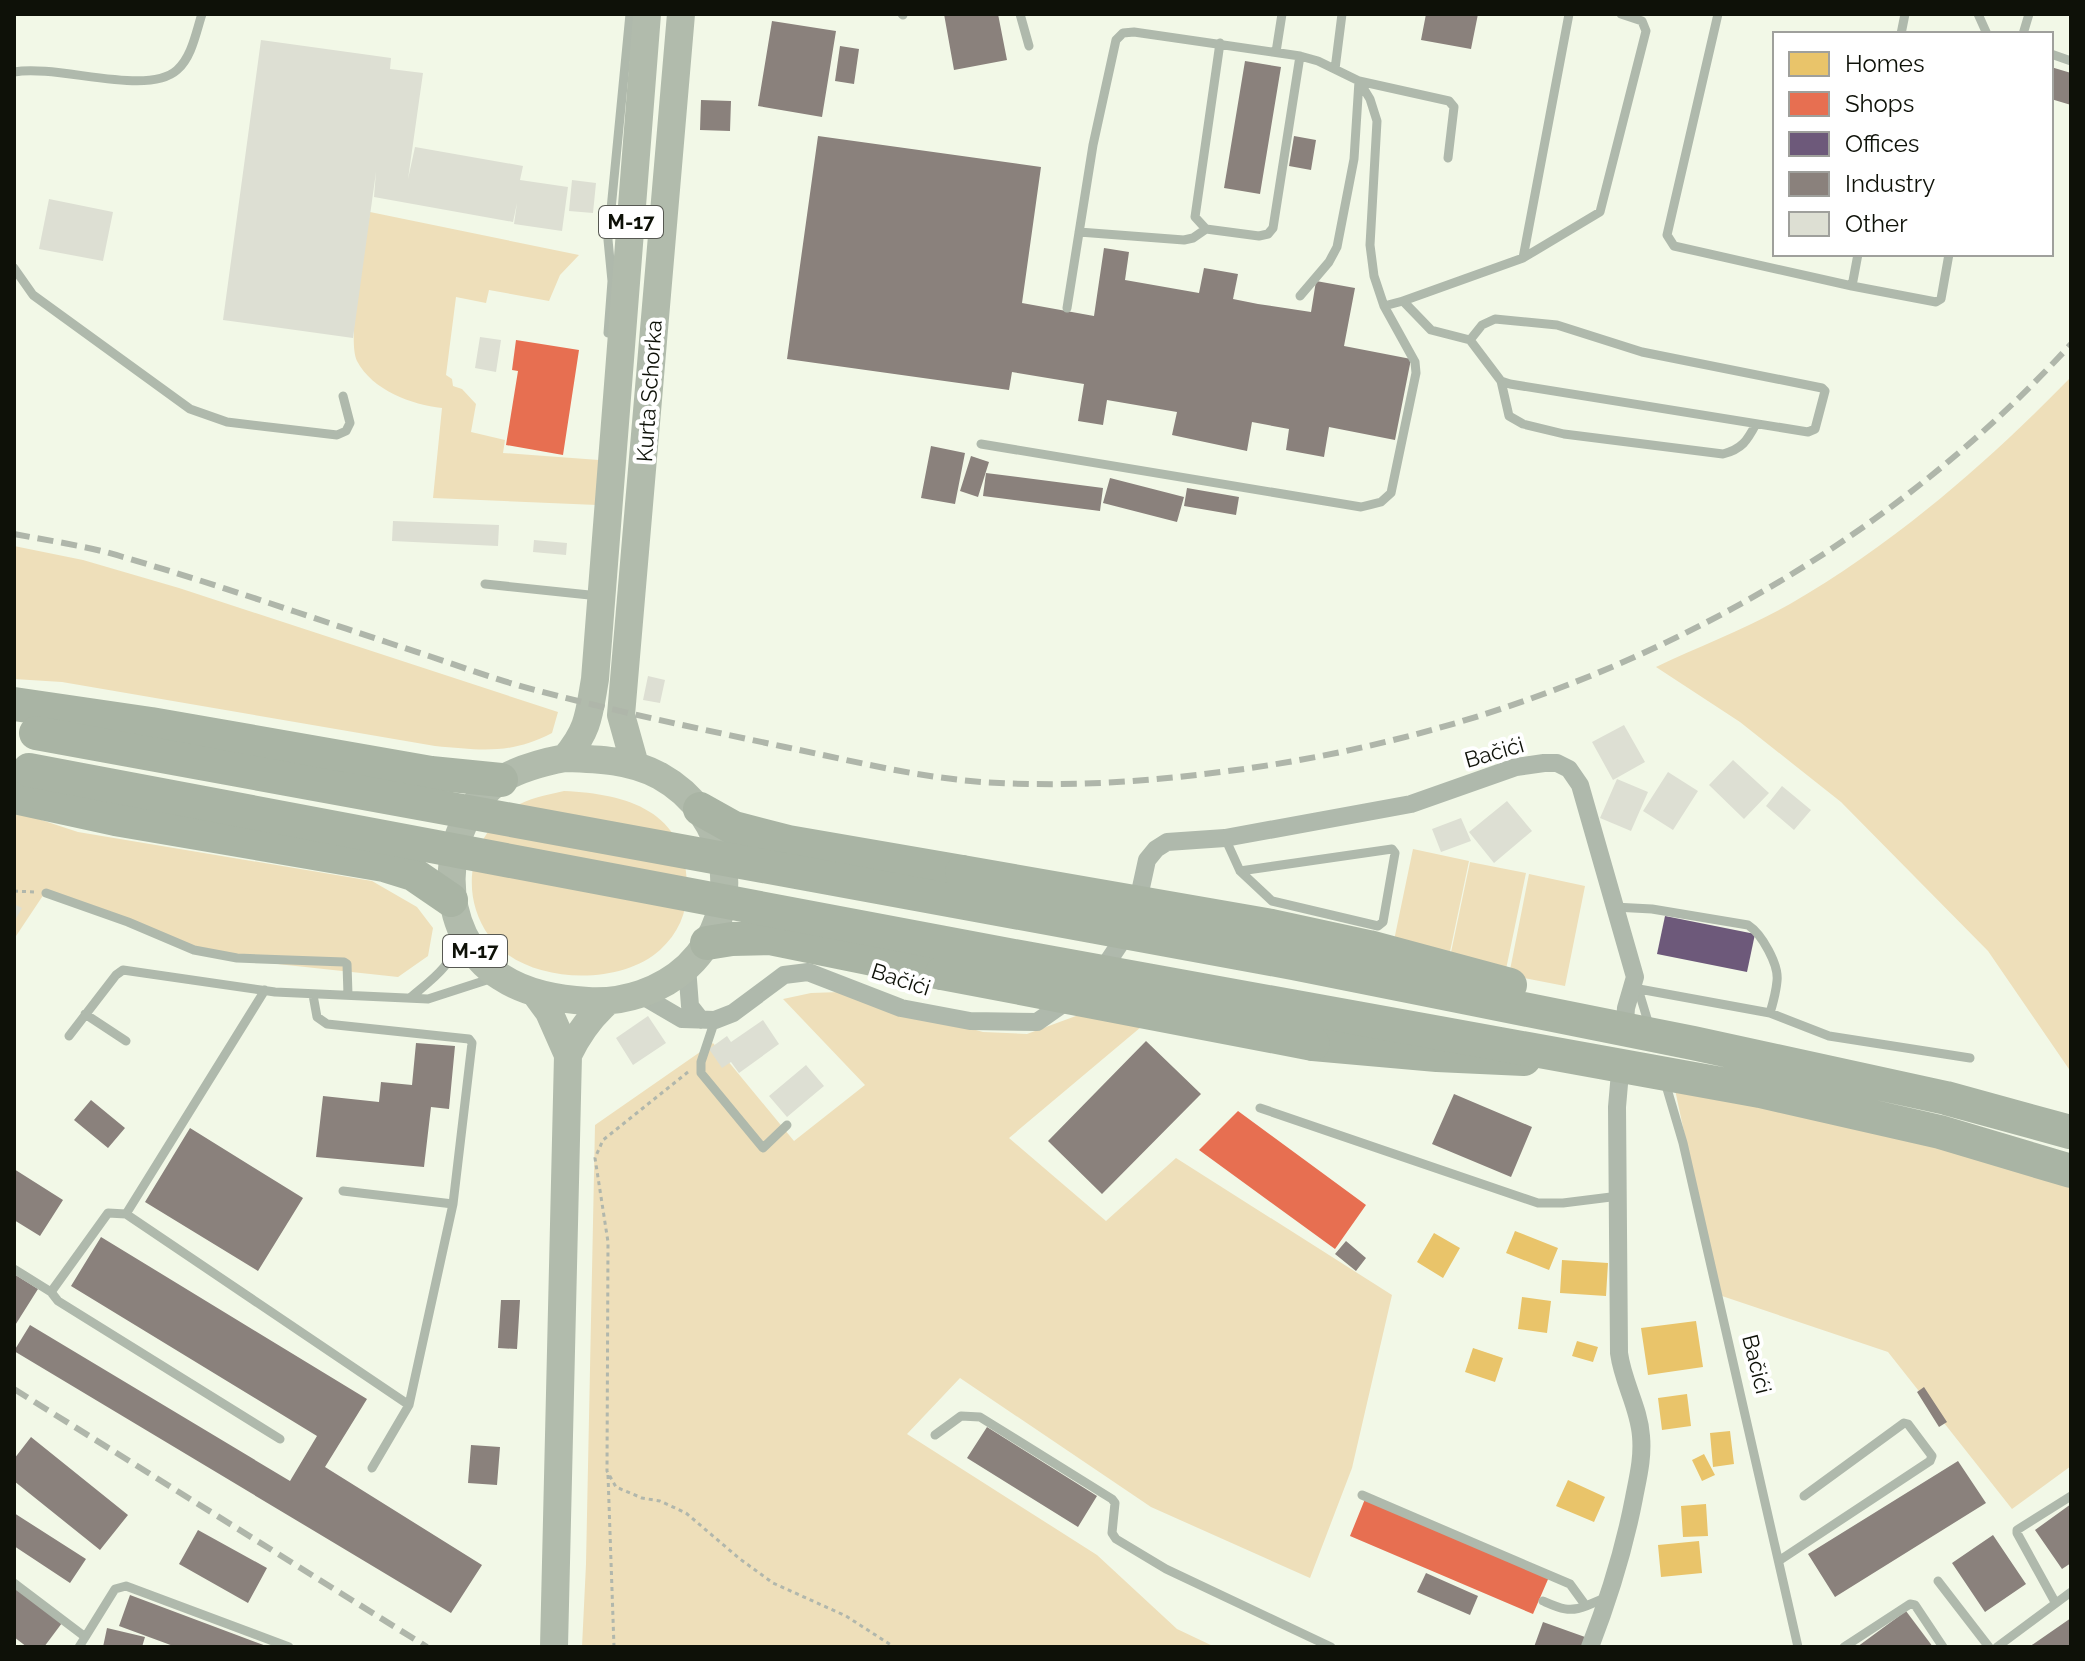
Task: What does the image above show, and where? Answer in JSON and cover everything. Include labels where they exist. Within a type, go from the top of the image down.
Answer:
[{"type":"highway","points":[[14,704],[180,729],[446,776],[501,780]]},
{"type":"highway","points":[[25,731],[1309,966],[1931,1095],[2070,1133]]},
{"type":"highway","points":[[19,778],[115,819],[384,865],[413,874],[456,914]]},
{"type":"highway","points":[[19,778],[1760,1091],[1976,1142],[2071,1171]]},
{"type":"highway","points":[[700,809],[734,828],[788,842],[1272,926],[1369,947],[1597,1009],[1970,1091],[2070,1133]]},
{"type":"highway","points":[[697,955],[732,939],[770,938],[1313,1044],[1437,1055],[1589,1061]]},
{"type":"main road","name":"Kurta Schorka","points":[[565,758],[581,739],[587,724],[595,679],[647,14]]},
{"type":"main road","name":"Kurta Schorka","points":[[635,765],[621,715],[681,14]]},
{"type":"main road","points":[[456,914],[451,873],[455,850],[465,823],[480,800],[501,780],[542,763],[565,758],[602,759],[635,765],[682,790],[700,809],[715,833],[723,861],[722,904],[719,918],[697,955]]},
{"type":"main road","name":"M-17","points":[[456,914],[475,952],[499,977],[535,993],[566,1000],[607,1002],[641,995],[697,955]]},
{"type":"main road","points":[[535,993],[549,1012],[568,1055]]},
{"type":"main road","points":[[554,1647],[568,1055],[590,1017],[607,1002]]},
{"type":"street","name":"Bačići","points":[[708,1020],[733,1013],[784,975],[808,972],[901,1008],[970,1021],[1037,1022],[1093,984],[1133,924],[1147,860],[1167,842],[1225,838],[1411,804],[1516,767],[1557,763],[1569,769],[1580,785],[1637,983]]},
{"type":"street","points":[[697,955],[690,1006],[708,1020]]},
{"type":"street","points":[[1590,1647],[1628,1531],[1642,1455],[1639,1416],[1622,1376],[1619,1353],[1617,1107],[1626,1008],[1637,983]]},
{"type":"street","points":[[641,995],[682,1019],[708,1020]]},
{"type":"lane","points":[[14,72],[43,69],[138,82],[163,80],[178,69],[189,53],[202,14]]},
{"type":"lane","points":[[608,337],[612,281],[608,240],[630,14]]},
{"type":"lane","points":[[1020,14],[1029,46]]},
{"type":"lane","points":[[1276,52],[1282,14]]},
{"type":"lane","points":[[1335,69],[1342,14]]},
{"type":"lane","points":[[1523,258],[1569,14]]},
{"type":"lane","points":[[1384,306],[1523,258],[1596,216],[1603,206],[1646,31],[1642,21],[1621,14]]},
{"type":"lane","points":[[1718,14],[1667,235],[1670,242],[1674,246],[1936,302],[1941,299],[1949,256]]},
{"type":"lane","points":[[1067,308],[1093,145],[1116,40],[1123,33],[1220,43],[1300,56],[1359,81],[1449,101],[1454,107],[1448,158]]},
{"type":"lane","points":[[1220,43],[1195,217],[1206,229],[1259,236],[1268,234],[1273,228],[1300,56]]},
{"type":"lane","points":[[1300,296],[1329,262],[1337,247],[1354,159],[1359,81]]},
{"type":"lane","points":[[981,444],[1361,507],[1381,502],[1391,493],[1416,373],[1415,362],[1384,306],[1374,276],[1370,245],[1377,121],[1376,111],[1359,81]]},
{"type":"lane","points":[[1079,232],[1184,240],[1206,229]]},
{"type":"lane","points":[[1852,286],[1858,256]]},
{"type":"lane","points":[[14,268],[33,295],[190,409],[227,422],[337,435],[346,431],[350,423],[343,396]]},
{"type":"lane","points":[[1403,301],[1431,330],[1470,340],[1501,381],[1509,416],[1523,424],[1564,434],[1723,454],[1738,451],[1747,442],[1756,424]]},
{"type":"lane","points":[[1470,340],[1482,325],[1495,319],[1557,325],[1642,352],[1825,391],[1815,429],[1808,432],[1501,381]]},
{"type":"lane","points":[[608,378],[615,430]]},
{"type":"lane","points":[[485,584],[602,596]]},
{"type":"lane","points":[[1225,838],[1240,871],[1272,901],[1378,926],[1383,922],[1395,853],[1392,849],[1240,871]]},
{"type":"lane","points":[[46,893],[128,922],[194,950],[237,958],[344,962],[347,964],[348,995]]},
{"type":"lane","points":[[1614,907],[1652,909],[1748,925],[1754,929],[1778,979],[1770,1013]]},
{"type":"lane","points":[[410,998],[446,967],[456,950],[456,914]]},
{"type":"lane","points":[[69,1036],[123,970],[313,995],[410,998],[436,997],[499,977]]},
{"type":"lane","points":[[1637,983],[1770,1013],[1829,1036],[1970,1058]]},
{"type":"lane","name":"Bačići","points":[[1637,983],[1655,1045]]},
{"type":"lane","points":[[126,1214],[265,990]]},
{"type":"lane","points":[[313,995],[317,1017],[327,1024],[469,1039],[472,1043],[453,1204],[409,1405],[372,1468]]},
{"type":"lane","points":[[85,1014],[126,1041]]},
{"type":"lane","points":[[708,1020],[701,1073],[763,1148],[787,1125]]},
{"type":"lane","name":"Bačići","points":[[1659,1059],[1683,1143],[1798,1647]]},
{"type":"lane","points":[[1260,1108],[1538,1203],[1619,1196]]},
{"type":"lane","points":[[343,1191],[453,1204]]},
{"type":"lane","points":[[51,1292],[108,1213],[126,1214],[409,1405]]},
{"type":"lane","points":[[14,1269],[51,1292],[58,1301],[280,1439]]},
{"type":"lane","points":[[935,1435],[961,1416],[980,1417],[1112,1499],[1115,1503],[1112,1533],[1116,1539],[1166,1569],[1331,1647]]},
{"type":"lane","points":[[1780,1560],[1930,1461],[1932,1456],[1908,1424],[1904,1423],[1804,1496]]},
{"type":"lane","points":[[1362,1495],[1570,1584],[1586,1606]]},
{"type":"lane","points":[[2055,1602],[2017,1530],[2071,1496]]},
{"type":"lane","points":[[1938,1581],[1989,1647]]},
{"type":"lane","points":[[14,1583],[84,1636]]},
{"type":"lane","points":[[79,1647],[115,1589],[126,1586],[289,1647]]},
{"type":"lane","points":[[1997,1647],[2071,1592]]},
{"type":"lane","points":[[1543,1601],[1574,1611],[1608,1596]]},
{"type":"lane","points":[[1844,1647],[1910,1604],[1915,1605],[1943,1647]]},
{"type":"path","points":[[14,891],[46,893]]},
{"type":"path","points":[[614,1647],[607,1471],[608,1242],[595,1158],[603,1140],[701,1062]]},
{"type":"path","points":[[607,1471],[616,1487],[686,1513],[773,1583],[846,1616],[894,1647]]},
{"type":"shaded area","points":[[370,212],[579,255],[560,275],[549,301],[489,290],[486,303],[456,297],[446,375],[452,379],[453,386],[462,389],[476,404],[471,432],[505,440],[503,453],[599,460],[597,505],[433,498],[442,408],[406,399],[383,388],[364,371],[354,349],[355,312]]},
{"type":"shaded area","points":[[2071,377],[2071,1072],[1988,951],[1841,802],[1740,722],[1656,667],[1774,613],[1866,555],[1973,471]]},
{"type":"shaded area","points":[[14,546],[83,560],[179,588],[558,712],[552,733],[508,748],[435,746],[62,682],[14,679]]},
{"type":"shaded area","points":[[564,791],[610,797],[649,811],[665,824],[684,860],[687,895],[677,929],[660,950],[620,971],[571,975],[547,972],[524,964],[504,952],[489,936],[474,902],[473,867],[486,834],[513,808],[538,797]]},
{"type":"shaded area","points":[[14,811],[78,832],[372,881],[417,907],[433,928],[428,956],[398,977],[211,957],[44,894],[14,939]]},
{"type":"shaded area","points":[[1413,849],[1469,861],[1448,961],[1392,950]]},
{"type":"shaded area","points":[[1470,862],[1526,873],[1505,974],[1449,962]]},
{"type":"shaded area","points":[[1529,874],[1585,886],[1565,986],[1509,975]]},
{"type":"shaded area","points":[[840,992],[983,1032],[1027,1034],[1084,1013],[1141,1027],[1009,1138],[1106,1221],[1176,1158],[1392,1295],[1352,1468],[1310,1578],[1151,1507],[960,1378],[907,1434],[1097,1555],[1177,1629],[1215,1647],[582,1647],[595,1125],[713,1043],[794,1141],[865,1085],[783,999],[811,993]]},
{"type":"shaded area","points":[[1674,1085],[1910,1140],[2071,1184],[2071,1466],[2012,1509],[1888,1352],[1719,1295]]},
{"type":"building: Homes","points":[[1515,1231],[1558,1248],[1549,1270],[1506,1253]]},
{"type":"building: Homes","points":[[1434,1233],[1460,1248],[1443,1278],[1417,1262]]},
{"type":"building: Homes","points":[[1562,1260],[1608,1263],[1606,1296],[1560,1293]]},
{"type":"building: Homes","points":[[1522,1297],[1551,1301],[1547,1333],[1518,1329]]},
{"type":"building: Homes","points":[[1696,1321],[1703,1367],[1648,1375],[1641,1328]]},
{"type":"building: Homes","points":[[1577,1341],[1598,1347],[1593,1362],[1572,1356]]},
{"type":"building: Homes","points":[[1473,1348],[1503,1358],[1495,1382],[1465,1372]]},
{"type":"building: Homes","points":[[1687,1394],[1691,1426],[1662,1430],[1658,1398]]},
{"type":"building: Homes","points":[[1730,1431],[1734,1464],[1713,1467],[1710,1433]]},
{"type":"building: Homes","points":[[1704,1454],[1715,1475],[1702,1481],[1692,1460]]},
{"type":"building: Homes","points":[[1568,1480],[1605,1497],[1594,1522],[1556,1506]]},
{"type":"building: Homes","points":[[1706,1504],[1708,1536],[1683,1537],[1681,1506]]},
{"type":"building: Homes","points":[[1699,1541],[1702,1573],[1661,1577],[1658,1545]]},
{"type":"building: Shops","points":[[516,340],[579,350],[563,455],[506,445],[518,371],[512,370]]},
{"type":"building: Shops","points":[[1238,1111],[1366,1205],[1335,1249],[1199,1150]]},
{"type":"building: Shops","points":[[1365,1499],[1549,1577],[1533,1614],[1350,1536]]},
{"type":"building: Offices","points":[[1665,916],[1755,934],[1747,972],[1657,954]]},
{"type":"building: Industry","points":[[944,14],[998,14],[1007,60],[954,70]]},
{"type":"building: Industry","points":[[1426,14],[1478,14],[1471,49],[1421,40]]},
{"type":"building: Industry","points":[[772,21],[836,31],[822,117],[758,106]]},
{"type":"building: Industry","points":[[840,46],[859,49],[854,84],[835,81]]},
{"type":"building: Industry","points":[[1245,61],[1281,67],[1260,194],[1224,188]]},
{"type":"building: Industry","points":[[2053,68],[2071,73],[2071,105],[2053,100]]},
{"type":"building: Industry","points":[[701,100],[731,101],[730,131],[700,130]]},
{"type":"building: Industry","points":[[818,136],[1041,167],[1022,303],[1094,316],[1104,248],[1129,252],[1125,280],[1199,293],[1204,268],[1238,274],[1233,299],[1258,304],[1311,312],[1316,281],[1355,288],[1344,346],[1411,359],[1395,440],[1329,427],[1324,457],[1286,450],[1289,429],[1252,422],[1247,451],[1172,435],[1177,412],[1107,400],[1103,425],[1078,421],[1084,384],[1012,372],[1009,390],[787,359]]},
{"type":"building: Industry","points":[[1294,136],[1316,140],[1311,170],[1289,166]]},
{"type":"building: Industry","points":[[931,446],[965,453],[955,504],[921,498]]},
{"type":"building: Industry","points":[[971,456],[989,462],[978,497],[960,491]]},
{"type":"building: Industry","points":[[986,473],[1103,488],[1100,511],[983,496]]},
{"type":"building: Industry","points":[[1110,478],[1184,497],[1177,522],[1103,503]]},
{"type":"building: Industry","points":[[1187,488],[1239,497],[1236,515],[1184,506]]},
{"type":"building: Industry","points":[[1146,1041],[1201,1094],[1102,1194],[1048,1141]]},
{"type":"building: Industry","points":[[416,1043],[455,1046],[449,1109],[431,1107],[424,1167],[316,1157],[323,1096],[379,1102],[381,1082],[412,1085]]},
{"type":"building: Industry","points":[[1454,1094],[1532,1127],[1511,1177],[1432,1144]]},
{"type":"building: Industry","points":[[91,1100],[125,1128],[108,1148],[74,1120]]},
{"type":"building: Industry","points":[[190,1128],[303,1198],[258,1271],[145,1202]]},
{"type":"building: Industry","points":[[14,1169],[63,1200],[40,1236],[14,1220]]},
{"type":"building: Industry","points":[[101,1237],[367,1399],[325,1467],[482,1565],[451,1613],[14,1351],[30,1325],[290,1481],[317,1436],[71,1286]]},
{"type":"building: Industry","points":[[1346,1241],[1366,1258],[1356,1271],[1335,1254]]},
{"type":"building: Industry","points":[[14,1274],[38,1289],[14,1327]]},
{"type":"building: Industry","points":[[501,1300],[520,1300],[517,1349],[498,1348]]},
{"type":"building: Industry","points":[[1924,1387],[1947,1422],[1939,1427],[1917,1392]]},
{"type":"building: Industry","points":[[987,1427],[1097,1496],[1078,1527],[967,1458]]},
{"type":"building: Industry","points":[[31,1437],[128,1515],[100,1550],[14,1481],[14,1459]]},
{"type":"building: Industry","points":[[471,1445],[500,1447],[497,1485],[468,1483]]},
{"type":"building: Industry","points":[[1958,1461],[1986,1503],[1835,1597],[1808,1554]]},
{"type":"building: Industry","points":[[2071,1504],[2071,1563],[2062,1569],[2035,1530]]},
{"type":"building: Industry","points":[[14,1513],[86,1559],[70,1583],[14,1546]]},
{"type":"building: Industry","points":[[198,1530],[267,1568],[248,1603],[179,1564]]},
{"type":"building: Industry","points":[[1993,1535],[2026,1584],[1985,1612],[1952,1563]]},
{"type":"building: Industry","points":[[1426,1573],[1478,1596],[1470,1615],[1417,1592]]},
{"type":"building: Industry","points":[[14,1587],[62,1623],[44,1647],[27,1647],[14,1637]]},
{"type":"building: Industry","points":[[130,1595],[269,1647],[176,1647],[119,1626]]},
{"type":"building: Industry","points":[[1906,1611],[1933,1647],[1857,1647]]},
{"type":"building: Industry","points":[[2071,1618],[2071,1647],[2029,1647]]},
{"type":"building: Industry","points":[[1543,1622],[1585,1637],[1582,1647],[1534,1647]]},
{"type":"building: Industry","points":[[107,1628],[145,1637],[142,1647],[103,1647]]},
{"type":"building: Other","points":[[261,40],[391,58],[390,69],[423,73],[408,179],[415,147],[523,166],[520,180],[568,187],[562,231],[514,224],[517,203],[513,222],[374,197],[376,172],[353,338],[223,320]]},
{"type":"building: Other","points":[[572,180],[596,183],[593,213],[569,211]]},
{"type":"building: Other","points":[[49,199],[113,212],[103,261],[39,249]]},
{"type":"building: Other","points":[[480,337],[501,340],[496,372],[475,368]]},
{"type":"building: Other","points":[[393,521],[499,525],[498,546],[392,541]]},
{"type":"building: Other","points":[[534,540],[567,543],[566,555],[533,552]]},
{"type":"building: Other","points":[[648,676],[665,680],[660,703],[643,700]]},
{"type":"building: Other","points":[[1624,725],[1645,762],[1613,780],[1592,742]]},
{"type":"building: Other","points":[[1733,760],[1769,793],[1744,819],[1709,785]]},
{"type":"building: Other","points":[[1668,772],[1698,791],[1673,830],[1643,811]]},
{"type":"building: Other","points":[[1617,779],[1648,792],[1631,831],[1600,818]]},
{"type":"building: Other","points":[[1782,786],[1811,810],[1794,830],[1766,806]]},
{"type":"building: Other","points":[[1507,801],[1532,831],[1494,863],[1469,832]]},
{"type":"building: Other","points":[[1461,818],[1471,841],[1441,852],[1432,829]]},
{"type":"building: Other","points":[[14,904],[22,908],[14,922]]},
{"type":"building: Other","points":[[648,1016],[666,1043],[633,1065],[616,1038]]},
{"type":"building: Other","points":[[763,1020],[779,1044],[739,1073],[731,1062],[722,1068],[709,1049],[727,1036],[731,1042]]},
{"type":"building: Other","points":[[806,1065],[824,1086],[787,1117],[769,1096]]},
{"type":"railway","points":[[14,534],[110,553],[509,683],[691,727],[882,768],[957,780],[1037,784],[1149,780],[1326,755],[1446,726],[1563,687],[1676,637],[1785,578],[1887,510],[1983,432],[2071,344]]},
{"type":"railway","points":[[14,1389],[427,1647]]}]
